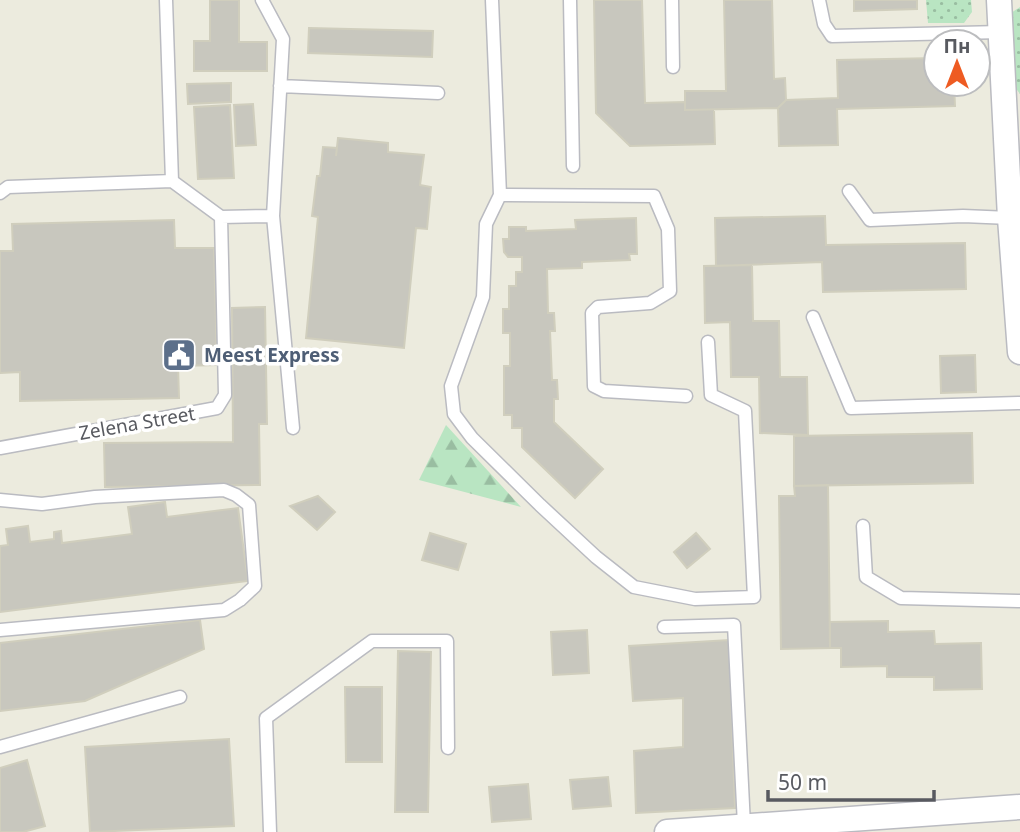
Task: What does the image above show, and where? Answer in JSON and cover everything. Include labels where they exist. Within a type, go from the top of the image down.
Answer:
[{"type":"street","points":[[999,0],[1000,32],[1013,109],[1010,218],[1020,352]]},
{"type":"street","points":[[667,832],[744,825],[779,827],[1020,807]]},
{"type":"lane","points":[[166,0],[172,181]]},
{"type":"lane","points":[[262,0],[283,39],[273,216],[293,428]]},
{"type":"lane","points":[[492,0],[500,195],[486,224],[482,297],[451,386],[454,414],[472,438],[501,467],[596,557],[634,587],[695,599],[754,597],[745,411],[711,395],[708,342]]},
{"type":"lane","points":[[570,0],[573,166]]},
{"type":"lane","points":[[672,0],[673,67]]},
{"type":"lane","points":[[819,0],[824,24],[832,36],[1000,32]]},
{"type":"lane","points":[[280,86],[438,93]]},
{"type":"lane","points":[[0,193],[8,187],[172,181],[221,217],[273,216]]},
{"type":"lane","points":[[849,191],[870,220],[963,216],[1010,218]]},
{"type":"lane","points":[[500,195],[654,196],[668,229],[670,291],[650,303],[598,307],[592,313],[594,386],[604,391],[687,396]]},
{"type":"lane","name":"Zelena Street","points":[[0,448],[217,408],[225,395],[221,217]]},
{"type":"lane","points":[[813,317],[851,408],[1020,403]]},
{"type":"lane","points":[[0,500],[42,503],[94,496],[223,490],[236,495],[248,505],[255,586],[240,600],[223,610],[0,630]]},
{"type":"lane","points":[[863,526],[866,577],[901,598],[1020,601]]},
{"type":"lane","points":[[664,627],[734,625],[744,825]]},
{"type":"lane","points":[[270,832],[265,718],[372,641],[447,641],[448,748]]},
{"type":"lane","points":[[0,747],[180,697]]},
{"type":"green space","points":[[926,0],[971,0],[972,12],[964,23],[928,23]]},
{"type":"green space","points":[[1020,7],[1020,94],[1012,83],[1011,13]]},
{"type":"green space","points":[[446,425],[521,507],[419,480]]},
{"type":"building","points":[[210,0],[239,0],[239,42],[267,42],[267,71],[194,71],[194,41],[210,41]]},
{"type":"building","points":[[594,0],[642,0],[645,103],[685,102],[685,110],[714,110],[715,144],[630,146],[596,113]]},
{"type":"building","points":[[724,0],[772,0],[774,79],[785,78],[786,100],[778,108],[685,110],[685,91],[726,91]]},
{"type":"building","points":[[854,0],[917,0],[917,9],[854,11]]},
{"type":"building","points":[[309,28],[433,31],[432,57],[308,53]]},
{"type":"building","points":[[922,58],[922,98],[955,98],[955,106],[837,109],[838,145],[779,146],[778,108],[786,100],[838,98],[837,60]]},
{"type":"building","points":[[231,83],[231,102],[188,104],[187,84]]},
{"type":"building","points":[[253,104],[256,145],[236,146],[234,105]]},
{"type":"building","points":[[230,105],[234,178],[198,179],[194,107]]},
{"type":"building","points":[[338,138],[388,143],[388,152],[424,155],[420,185],[431,187],[427,229],[416,228],[404,348],[306,338],[318,217],[312,216],[317,176],[320,176],[323,147],[337,148]]},
{"type":"building","points":[[825,216],[826,245],[965,243],[966,289],[823,292],[822,262],[716,266],[715,218]]},
{"type":"building","points":[[636,218],[637,254],[629,254],[630,260],[582,262],[582,268],[547,269],[548,313],[554,313],[555,331],[550,331],[552,380],[557,380],[558,399],[554,399],[554,422],[603,469],[575,498],[522,447],[522,428],[512,428],[512,415],[504,415],[504,366],[510,366],[510,333],[503,333],[503,309],[509,309],[509,286],[516,286],[516,272],[522,272],[522,257],[508,257],[504,252],[503,239],[509,239],[509,227],[526,227],[526,231],[576,229],[575,220]]},
{"type":"building","points":[[174,220],[175,248],[214,248],[217,365],[178,366],[179,398],[20,401],[20,372],[0,373],[0,251],[13,251],[12,224]]},
{"type":"building","points":[[752,265],[753,321],[779,321],[780,377],[807,377],[808,435],[760,433],[759,377],[731,377],[730,322],[705,323],[704,266]]},
{"type":"building","points":[[265,307],[267,424],[259,424],[260,485],[105,487],[104,443],[233,442],[232,308]]},
{"type":"building","points":[[975,355],[976,392],[941,393],[940,356]]},
{"type":"building","points":[[972,433],[973,483],[794,486],[794,436]]},
{"type":"building","points":[[828,485],[830,648],[781,649],[779,496],[795,496],[794,486]]},
{"type":"building","points":[[318,496],[335,512],[317,530],[290,506]]},
{"type":"building","points":[[165,502],[167,517],[238,508],[248,581],[0,612],[0,546],[8,545],[6,529],[28,526],[30,542],[54,539],[54,532],[61,531],[62,543],[132,534],[128,507]]},
{"type":"building","points":[[430,533],[466,544],[458,570],[422,560]]},
{"type":"building","points":[[696,533],[710,549],[687,568],[674,552]]},
{"type":"building","points":[[200,620],[204,649],[85,701],[0,711],[0,643]]},
{"type":"building","points":[[888,621],[888,632],[934,631],[935,644],[981,643],[982,689],[934,690],[934,677],[887,677],[887,666],[841,667],[841,648],[830,648],[830,622]]},
{"type":"building","points":[[587,630],[589,673],[553,675],[551,632]]},
{"type":"building","points":[[729,640],[735,808],[636,813],[634,751],[683,747],[683,698],[633,701],[629,646]]},
{"type":"building","points":[[398,651],[431,652],[428,812],[395,812]]},
{"type":"building","points":[[345,687],[382,687],[382,762],[346,762]]},
{"type":"building","points":[[229,739],[234,826],[90,832],[85,747]]},
{"type":"building","points":[[27,760],[45,826],[23,832],[0,832],[0,768]]},
{"type":"building","points":[[608,777],[611,806],[573,809],[570,780]]},
{"type":"building","points":[[528,784],[531,819],[492,822],[489,787]]},
{"type":"place","name":"Meest Express","points":[[179,355]]}]
